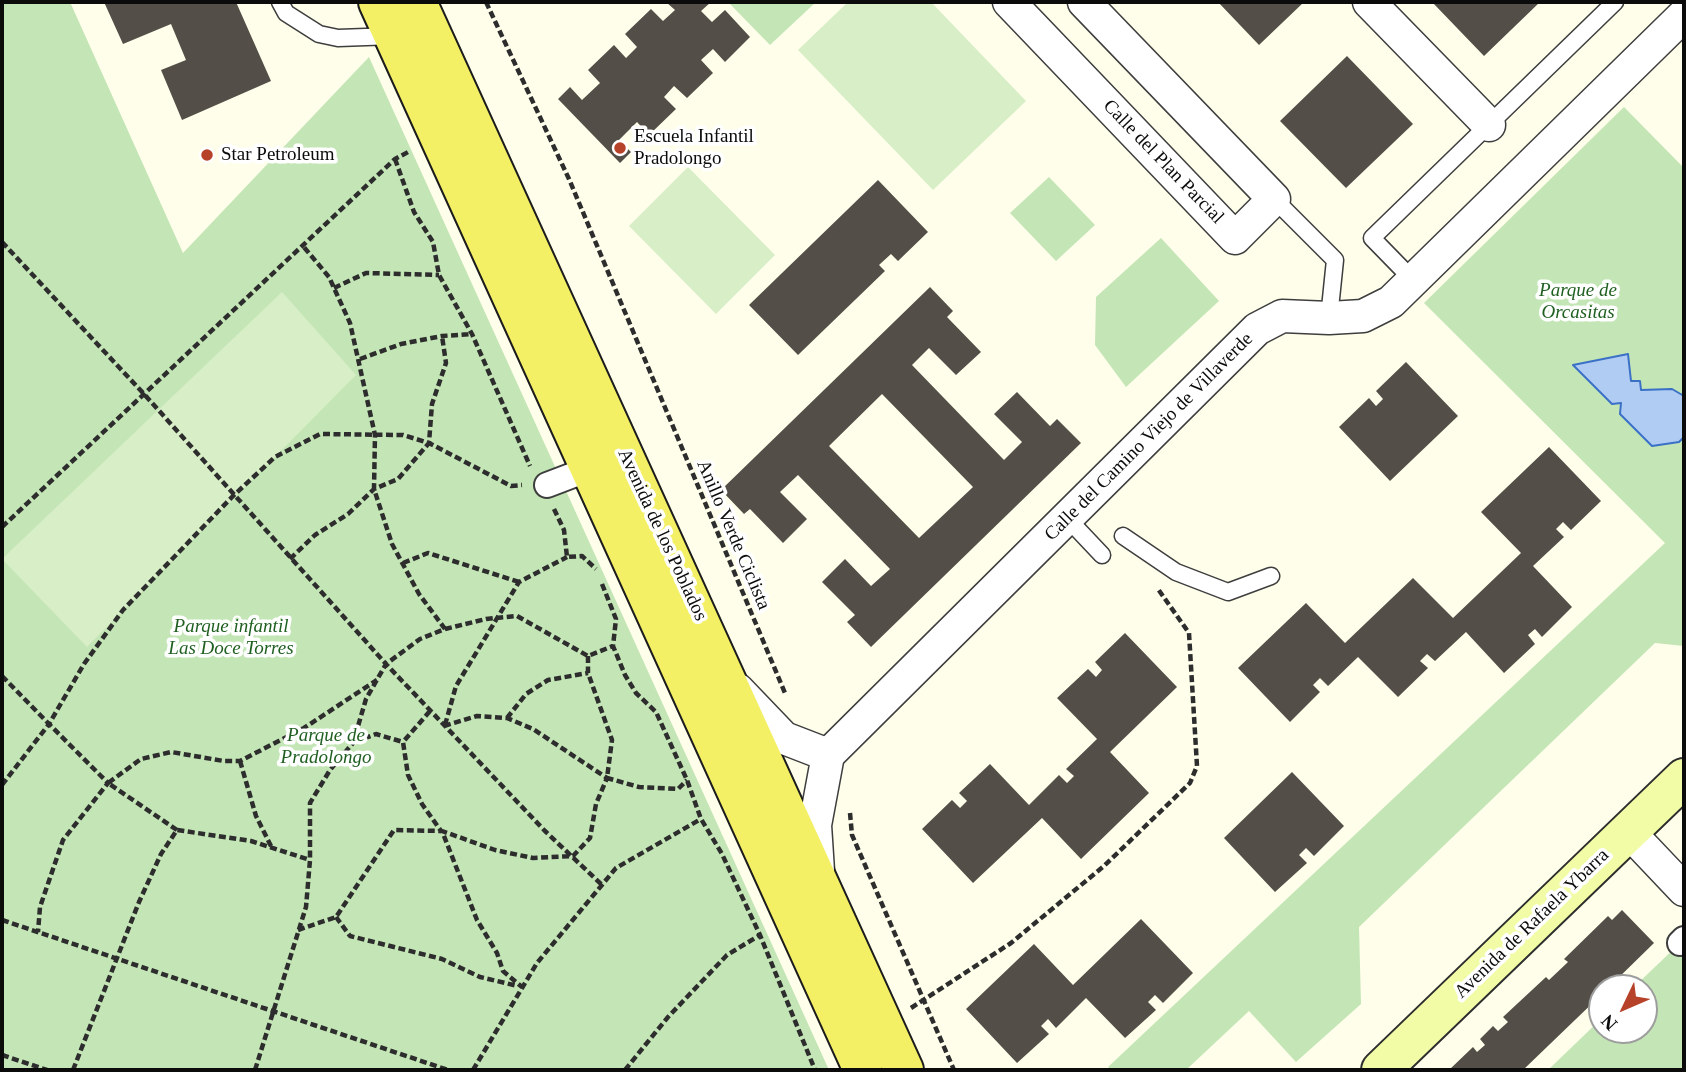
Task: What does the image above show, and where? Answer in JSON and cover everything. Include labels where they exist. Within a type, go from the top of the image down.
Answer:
[{"type":"main road","name":"Avenida de los Poblados","points":[[378,2],[863,1070]]},
{"type":"main road","name":"Avenida de los Poblados","points":[[417,2],[904,1070]]},
{"type":"main road","name":"Avenida de Rafaela Ybarra","points":[[1381,1070],[1684,778]]},
{"type":"street","name":"Calle del Plan Parcial","points":[[1009,2],[1235,237],[1274,199]]},
{"type":"street","points":[[1084,2],[1274,199]]},
{"type":"street","points":[[1369,2],[1489,125]]},
{"type":"street","name":"Calle del Camino Viejo de Villaverde","points":[[749,817],[772,781],[817,751],[1066,519],[1257,330],[1282,316],[1363,316],[1391,303],[1684,15]]},
{"type":"street","name":"Avenida de los Poblados","points":[[547,485],[589,469]]},
{"type":"street","points":[[723,671],[747,703],[784,738],[817,751],[815,825],[818,880]]},
{"type":"street","points":[[1629,832],[1684,890]]},
{"type":"lane","points":[[280,2],[285,13],[319,34],[338,38],[394,36]]},
{"type":"lane","points":[[1413,280],[1373,238],[1615,2]]},
{"type":"lane","points":[[1274,199],[1335,260],[1329,318]]},
{"type":"lane","points":[[1066,519],[1102,555]]},
{"type":"lane","points":[[1123,536],[1176,572],[1228,592],[1271,576]]},
{"type":"path","name":"Anillo Verde Ciclista","points":[[486,2],[569,179],[787,696]]},
{"type":"path","points":[[2,527],[395,159],[415,148]]},
{"type":"path","points":[[395,159],[414,212],[433,242],[439,275],[472,334],[531,469],[547,485]]},
{"type":"path","points":[[2,242],[144,394],[289,559],[386,664],[602,885]]},
{"type":"path","points":[[303,246],[334,288],[350,323],[375,435],[374,489],[392,544],[445,629]]},
{"type":"path","points":[[334,288],[366,273],[439,275]]},
{"type":"path","points":[[359,359],[401,344],[442,336],[472,334]]},
{"type":"path","points":[[289,559],[316,535],[348,514],[374,489],[398,479],[429,443],[432,404],[446,363],[442,336]]},
{"type":"path","points":[[2,785],[49,724],[85,664],[123,610],[233,495],[275,457],[320,434],[404,435],[429,443],[511,486],[547,485]]},
{"type":"path","points":[[547,485],[543,495],[557,513],[564,530],[567,557]]},
{"type":"path","points":[[403,563],[428,553],[519,582]]},
{"type":"path","points":[[444,726],[456,686],[519,582],[567,557],[582,555],[595,566],[616,619],[613,646],[636,693],[656,712],[687,780],[701,819],[722,854],[761,935],[816,1070]]},
{"type":"path","points":[[884,1025],[1011,943],[1104,866],[1190,783],[1197,766],[1189,633],[1154,584]]},
{"type":"path","points":[[255,1070],[306,906],[310,860],[310,803],[330,770],[353,743],[366,699],[386,664],[420,639],[445,629],[499,617],[517,616],[588,656]]},
{"type":"path","points":[[588,656],[613,646]]},
{"type":"path","points":[[298,930],[336,917],[394,830],[442,831],[495,850],[534,858],[573,856],[590,838],[596,804],[607,778],[612,740],[588,673],[588,656]]},
{"type":"path","points":[[507,718],[526,694],[548,680],[573,678],[588,673]]},
{"type":"path","points":[[2,676],[108,783],[177,830],[251,841],[310,860]]},
{"type":"path","points":[[38,932],[40,907],[63,840],[108,783],[141,759],[171,752],[240,761],[304,728],[377,680]]},
{"type":"path","points":[[430,711],[403,742],[408,775],[422,804],[442,831],[469,902],[497,953],[503,971],[522,987]]},
{"type":"path","points":[[444,726],[477,716],[507,718],[533,729],[607,778],[639,786],[678,789],[687,780]]},
{"type":"path","points":[[353,743],[376,734],[403,742]]},
{"type":"path","points":[[240,761],[256,816],[272,848]]},
{"type":"path","points":[[851,800],[852,835],[954,1070]]},
{"type":"path","points":[[473,1070],[537,963],[616,868],[701,819]]},
{"type":"path","points":[[73,1070],[116,958],[161,853],[177,830]]},
{"type":"path","points":[[336,917],[350,936],[442,959],[480,977],[522,987]]},
{"type":"path","points":[[2,920],[449,1070]]},
{"type":"path","points":[[625,1070],[668,1017],[727,955],[761,935]]},
{"type":"path","points":[[2,1055],[47,1070]]},
{"type":"green space","name":"Parque de Pradolongo","points":[[2,2],[70,2],[183,253],[369,57],[829,1070],[2,1070]]},
{"type":"green space","points":[[728,2],[816,2],[770,45]]},
{"type":"green space","points":[[848,2],[931,2],[1026,101],[933,190],[798,50]]},
{"type":"green space","name":"Parque de Orcasitas","points":[[1624,107],[1684,168],[1684,646],[1655,643],[1359,927],[1361,1004],[1296,1062],[1249,1011],[1186,1070],[1111,1070],[1108,1067],[1665,543],[1424,303]]},
{"type":"green space","points":[[688,167],[775,255],[716,314],[629,226]]},
{"type":"green space","points":[[1049,177],[1095,225],[1056,261],[1010,213]]},
{"type":"green space","points":[[1161,238],[1219,301],[1126,387],[1095,345],[1096,297]]},
{"type":"green space","points":[[282,292],[356,375],[87,647],[2,559]]},
{"type":"green space","points":[[1680,943],[1684,948],[1684,1070],[1548,1070],[1588,1031],[1588,1044],[1658,1044],[1658,974],[1648,974]]},
{"type":"water","points":[[1628,354],[1631,381],[1640,381],[1641,390],[1672,389],[1684,396],[1684,437],[1679,442],[1652,446],[1620,414],[1621,403],[1612,404],[1573,365]]},
{"type":"building","points":[[104,2],[236,2],[271,81],[182,120],[161,70],[186,60],[171,24],[123,44]]},
{"type":"building","points":[[666,2],[711,2],[701,11],[712,22],[725,10],[750,37],[725,62],[713,49],[701,60],[713,73],[687,98],[674,86],[664,97],[676,109],[649,135],[637,122],[619,140],[631,152],[620,163],[558,99],[570,87],[582,100],[600,83],[588,70],[614,45],[626,58],[637,47],[625,34],[651,9],[663,21],[675,10]]},
{"type":"building","points":[[1218,2],[1304,2],[1259,45]]},
{"type":"building","points":[[1432,2],[1540,2],[1484,56]]},
{"type":"building","points":[[1347,56],[1413,124],[1346,188],[1280,121]]},
{"type":"building","points":[[878,180],[928,232],[898,261],[891,254],[879,265],[885,271],[798,355],[749,305]]},
{"type":"building","points":[[930,287],[953,311],[947,317],[981,352],[956,375],[929,348],[912,365],[1004,460],[1022,442],[994,414],[1017,392],[1050,426],[1057,419],[1081,443],[871,647],[847,622],[855,615],[822,582],[845,559],[871,586],[890,569],[798,475],[780,492],[807,519],[783,543],[750,509],[744,514],[721,490]],"holes":[[[882,394],[973,487],[919,538],[829,446]]]},
{"type":"building","points":[[1406,362],[1458,416],[1390,481],[1339,427],[1369,398],[1376,406],[1383,399],[1376,391]]},
{"type":"building","points":[[1549,447],[1601,501],[1571,530],[1563,522],[1556,529],[1564,537],[1533,566],[1572,607],[1542,637],[1535,629],[1528,635],[1535,644],[1504,673],[1466,632],[1435,661],[1427,654],[1420,661],[1428,668],[1398,697],[1358,657],[1328,686],[1320,678],[1313,685],[1320,692],[1290,722],[1238,668],[1306,603],[1345,643],[1413,578],[1453,618],[1521,553],[1481,512]]},
{"type":"building","points":[[1125,633],[1177,687],[1110,752],[1149,793],[1081,859],[1042,818],[973,883],[922,829],[952,800],[960,808],[967,801],[959,793],[990,764],[1029,805],[1059,775],[1067,783],[1074,776],[1066,769],[1097,739],[1057,698],[1088,669],[1096,677],[1102,670],[1095,662]]},
{"type":"building","points":[[1292,772],[1344,826],[1314,856],[1306,848],[1299,855],[1307,863],[1275,892],[1224,838]]},
{"type":"building","points":[[1622,910],[1654,943],[1622,974],[1588,974],[1588,1007],[1523,1070],[1449,1070],[1473,1047],[1477,1052],[1485,1045],[1480,1039],[1493,1026],[1498,1031],[1508,1022],[1503,1017],[1546,977],[1549,980],[1568,962],[1564,959],[1608,916],[1612,920]]},
{"type":"building","points":[[1141,919],[1193,973],[1163,1003],[1155,995],[1148,1002],[1156,1010],[1125,1038],[1086,998],[1056,1028],[1048,1019],[1041,1026],[1049,1034],[1017,1063],[966,1009],[1034,944],[1073,985]]},
{"type":"place","name":"Escuela Infantil Pradolongo","points":[[620,148]]},
{"type":"place","name":"Star Petroleum","points":[[207,155]]},
{"type":"park label","name":"Parque infantil Las Doce Torres","points":[[231,638]]}]
